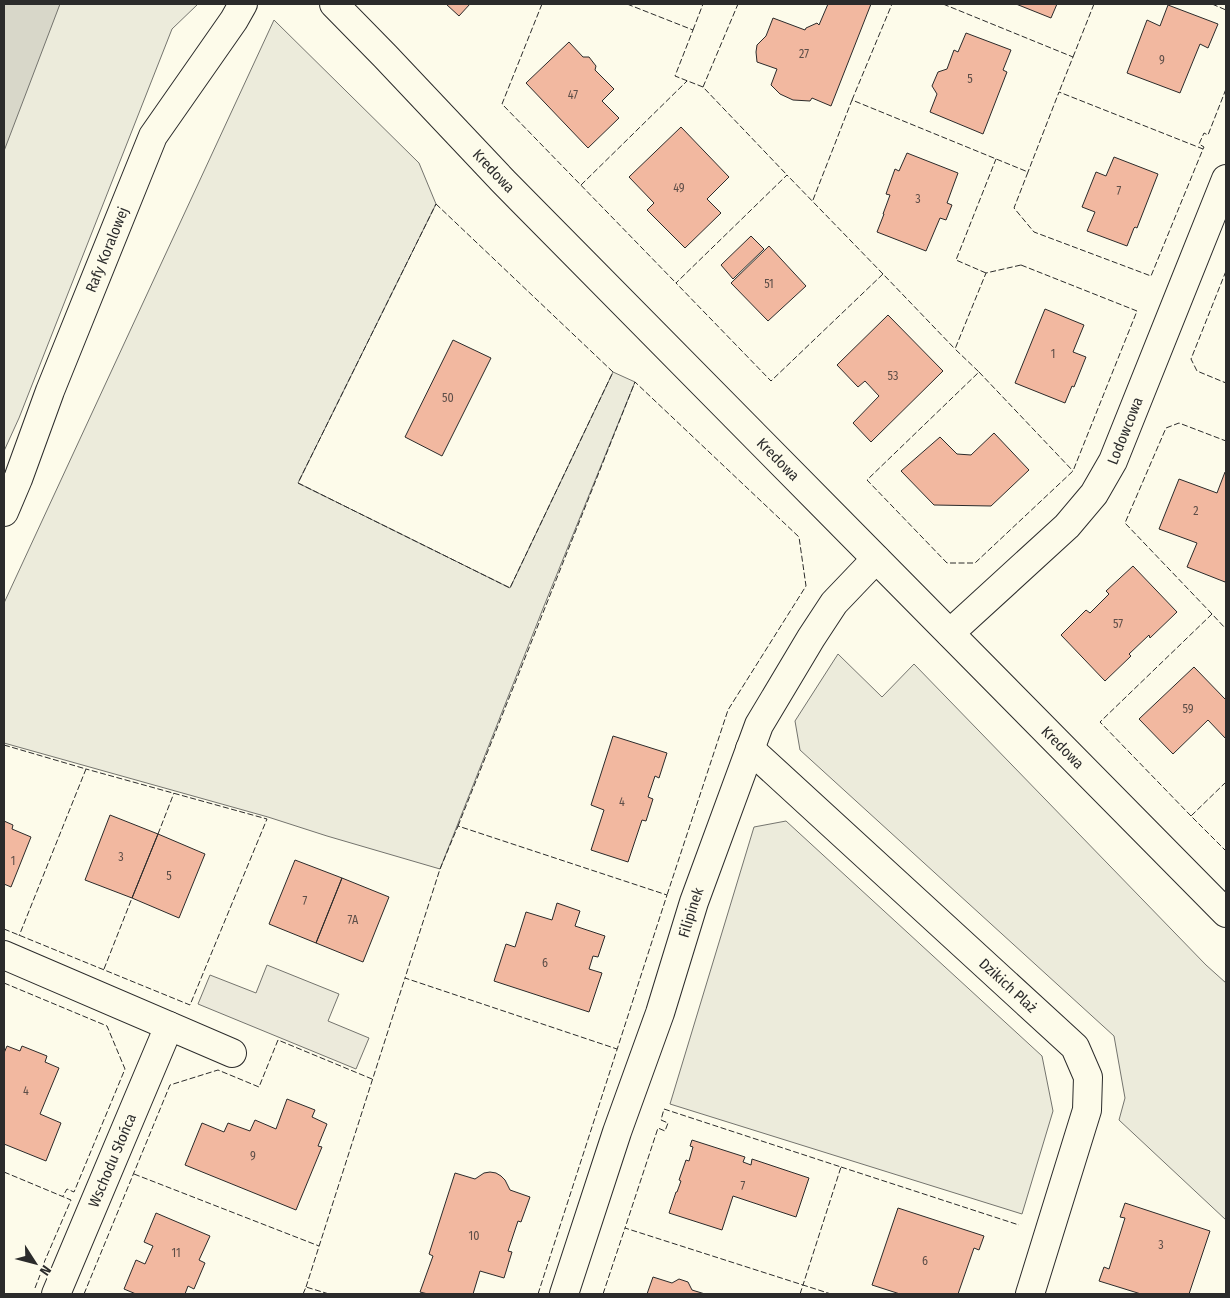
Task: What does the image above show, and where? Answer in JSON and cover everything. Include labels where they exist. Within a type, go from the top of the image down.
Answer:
[{"type":"street","name":"Rafy Koralowej","points":[[4,512],[50,391],[153,136],[234,20],[243,4]]},
{"type":"street","name":"Kredowa","points":[[334,4],[503,181],[1226,912]]},
{"type":"street","name":"Lodowcowa","points":[[950,633],[1067,526],[1094,494],[1113,461],[1226,179]]},
{"type":"street","name":"Filipinek","points":[[564,1294],[617,1132],[660,1013],[694,902],[759,725],[834,603],[876,559]]},
{"type":"street","name":"Dzikich Plaż","points":[[750,749],[1075,1047],[1088,1076],[1087,1110],[1030,1294]]},
{"type":"street","points":[[4,954],[232,1053]]},
{"type":"street","name":"Wschodu Słońca","points":[[56,1294],[169,1026]]},
{"type":"shaded area","points":[[4,4],[198,4],[172,29],[19,418],[4,451]]},
{"type":"shaded area","points":[[4,4],[60,4],[4,151]]},
{"type":"shaded area","points":[[274,20],[419,163],[436,204],[298,483],[510,588],[613,372],[635,382],[440,869],[268,817],[4,743],[4,603]]},
{"type":"shaded area","points":[[838,654],[882,697],[914,664],[1206,965],[1226,983],[1226,1220],[1119,1120],[1125,1098],[1114,1036],[800,750],[795,721]]},
{"type":"shaded area","points":[[786,821],[1042,1056],[1053,1111],[1022,1214],[670,1104],[754,827]]},
{"type":"shaded area","points":[[267,965],[339,994],[328,1021],[369,1038],[356,1069],[198,1004],[210,975],[256,993]]},
{"type":"building","points":[[446,4],[470,4],[459,16]]},
{"type":"building","points":[[828,4],[871,4],[831,106],[812,98],[810,101],[793,100],[780,94],[771,85],[777,69],[757,62],[757,45],[766,36],[773,18],[805,30],[817,23],[819,25]]},
{"type":"building","points":[[1016,4],[1057,4],[1051,18]]},
{"type":"building","points":[[1168,5],[1218,24],[1208,48],[1200,44],[1180,93],[1127,73],[1147,20],[1160,26]]},
{"type":"building","points":[[966,33],[1011,50],[1003,70],[1007,72],[983,134],[930,112],[937,94],[932,86],[938,72],[947,69],[954,50],[958,52]]},
{"type":"building","points":[[569,42],[583,57],[589,57],[596,66],[595,70],[614,89],[602,101],[619,118],[588,148],[526,83]]},
{"type":"building","points":[[681,127],[729,177],[707,199],[721,213],[685,248],[647,210],[654,203],[629,177]]},
{"type":"building","points":[[907,153],[958,173],[947,203],[952,205],[946,220],[940,218],[926,251],[877,232],[890,195],[886,194],[895,169],[899,171]]},
{"type":"building","points":[[1114,157],[1158,174],[1137,228],[1134,228],[1127,246],[1087,231],[1095,212],[1082,207],[1096,172],[1106,176]]},
{"type":"building","points":[[751,236],[764,249],[733,279],[721,265]]},
{"type":"building","points":[[769,246],[806,286],[768,321],[731,283]]},
{"type":"building","points":[[1045,309],[1084,325],[1073,352],[1086,357],[1074,387],[1072,386],[1065,403],[1015,383]]},
{"type":"building","points":[[888,315],[943,371],[871,442],[853,423],[879,396],[865,381],[858,387],[837,365]]},
{"type":"building","points":[[453,340],[491,358],[442,456],[405,437]]},
{"type":"building","points":[[994,433],[1029,470],[991,506],[934,505],[901,471],[940,437],[957,454],[971,455]]},
{"type":"building","points":[[1225,472],[1225,582],[1187,567],[1197,543],[1159,529],[1179,479],[1217,493]]},
{"type":"building","points":[[1133,566],[1177,612],[1150,638],[1149,635],[1129,654],[1131,656],[1105,681],[1061,635],[1086,610],[1090,613],[1109,594],[1106,591]]},
{"type":"building","points":[[1194,667],[1226,698],[1226,739],[1208,720],[1173,754],[1139,719]]},
{"type":"building","points":[[613,736],[667,753],[659,778],[655,776],[648,797],[653,799],[646,821],[642,820],[628,862],[591,850],[604,810],[591,805]]},
{"type":"building","points":[[110,815],[158,834],[132,898],[85,880]]},
{"type":"building","points":[[4,821],[13,825],[12,829],[31,837],[11,887],[4,884]]},
{"type":"building","points":[[158,834],[205,854],[179,918],[132,898]]},
{"type":"building","points":[[295,860],[342,878],[316,943],[269,924]]},
{"type":"building","points":[[342,878],[389,897],[363,962],[316,943]]},
{"type":"building","points":[[557,903],[580,911],[575,926],[605,936],[598,957],[593,956],[589,969],[602,973],[589,1012],[494,981],[506,944],[515,947],[526,912],[552,920]]},
{"type":"building","points":[[7,1046],[20,1051],[22,1046],[47,1056],[45,1062],[59,1068],[40,1114],[61,1123],[46,1161],[4,1144],[4,1053]]},
{"type":"building","points":[[287,1099],[315,1110],[312,1117],[327,1124],[318,1146],[322,1147],[296,1210],[185,1165],[202,1123],[224,1132],[228,1123],[250,1131],[255,1120],[276,1129]]},
{"type":"building","points":[[692,1140],[745,1157],[743,1162],[751,1165],[752,1159],[809,1178],[796,1217],[733,1196],[722,1230],[669,1213],[681,1181],[679,1180],[686,1160],[689,1161],[693,1147],[690,1146]]},
{"type":"building","points":[[490,1172],[501,1176],[510,1190],[530,1197],[521,1222],[518,1221],[508,1251],[512,1252],[504,1278],[480,1271],[473,1294],[428,1294],[420,1292],[433,1256],[429,1254],[455,1173],[475,1179],[484,1173]]},
{"type":"building","points":[[1125,1203],[1210,1231],[1189,1294],[1141,1294],[1099,1281],[1104,1267],[1109,1269],[1125,1218],[1120,1217]]},
{"type":"building","points":[[898,1208],[984,1236],[979,1250],[974,1248],[958,1294],[900,1294],[872,1285]]},
{"type":"building","points":[[156,1213],[210,1236],[199,1260],[205,1263],[194,1289],[188,1286],[185,1294],[136,1294],[124,1289],[136,1260],[145,1264],[153,1246],[144,1242]]},
{"type":"building","points":[[653,1277],[672,1283],[679,1279],[688,1282],[692,1290],[705,1294],[647,1294]]},
{"type":"fence","points":[[542,4],[502,104],[676,283]]},
{"type":"fence","points":[[627,4],[693,30],[675,76],[703,87],[787,175]]},
{"type":"fence","points":[[693,30],[703,4]]},
{"type":"fence","points":[[703,87],[738,4]]},
{"type":"fence","points":[[852,100],[892,4]]},
{"type":"fence","points":[[943,4],[1073,57],[1059,92]]},
{"type":"fence","points":[[1073,57],[1094,4]]},
{"type":"fence","points":[[1212,4],[1226,10]]},
{"type":"fence","points":[[581,185],[687,81]]},
{"type":"fence","points":[[1203,149],[1204,147],[1199,144],[1204,133],[1208,135],[1226,89]]},
{"type":"fence","points":[[813,200],[852,100],[1028,172],[1014,208],[1034,232],[1151,276],[1203,149],[1059,92],[1028,172]]},
{"type":"fence","points":[[986,273],[956,260],[996,159]]},
{"type":"fence","points":[[883,274],[787,175],[676,283],[771,381],[883,274],[955,349]]},
{"type":"fence","points":[[436,204],[613,372],[510,588],[298,483],[436,204]]},
{"type":"fence","points":[[1021,265],[1137,311],[1073,471],[975,563],[947,563],[867,480],[979,372],[955,349],[986,273],[1021,265]]},
{"type":"fence","points":[[1226,271],[1191,359],[1197,371],[1226,383]]},
{"type":"fence","points":[[979,372],[1073,471]]},
{"type":"fence","points":[[458,826],[635,382],[799,537],[806,586],[728,710],[667,895]]},
{"type":"fence","points":[[1212,614],[1125,523],[1166,428],[1179,423],[1226,441]]},
{"type":"fence","points":[[1191,816],[1100,722],[1212,614],[1226,629]]},
{"type":"fence","points":[[4,745],[86,769],[19,936]]},
{"type":"fence","points":[[4,929],[190,1005],[267,819],[86,769]]},
{"type":"fence","points":[[1226,782],[1191,816],[1226,851]]},
{"type":"fence","points":[[158,834],[174,793]]},
{"type":"fence","points":[[538,1294],[667,895],[458,826],[440,869],[405,978],[617,1049]]},
{"type":"fence","points":[[104,969],[132,898]]},
{"type":"fence","points":[[306,1287],[405,978]]},
{"type":"fence","points":[[4,983],[107,1026],[125,1069],[74,1192],[67,1189],[63,1196]]},
{"type":"fence","points":[[84,1294],[170,1085],[218,1070],[259,1087],[278,1040],[372,1079]]},
{"type":"fence","points":[[664,1109],[841,1167],[803,1285],[625,1228],[658,1128],[665,1131],[668,1123],[661,1120],[664,1109]]},
{"type":"fence","points":[[841,1167],[1019,1225]]},
{"type":"fence","points":[[4,1172],[71,1200],[43,1265]]},
{"type":"fence","points":[[134,1174],[319,1246]]},
{"type":"fence","points":[[603,1294],[625,1228]]},
{"type":"fence","points":[[35,1288],[40,1275]]},
{"type":"fence","points":[[800,1294],[803,1285],[831,1294]]},
{"type":"fence","points":[[303,1294],[306,1287],[329,1294]]}]
